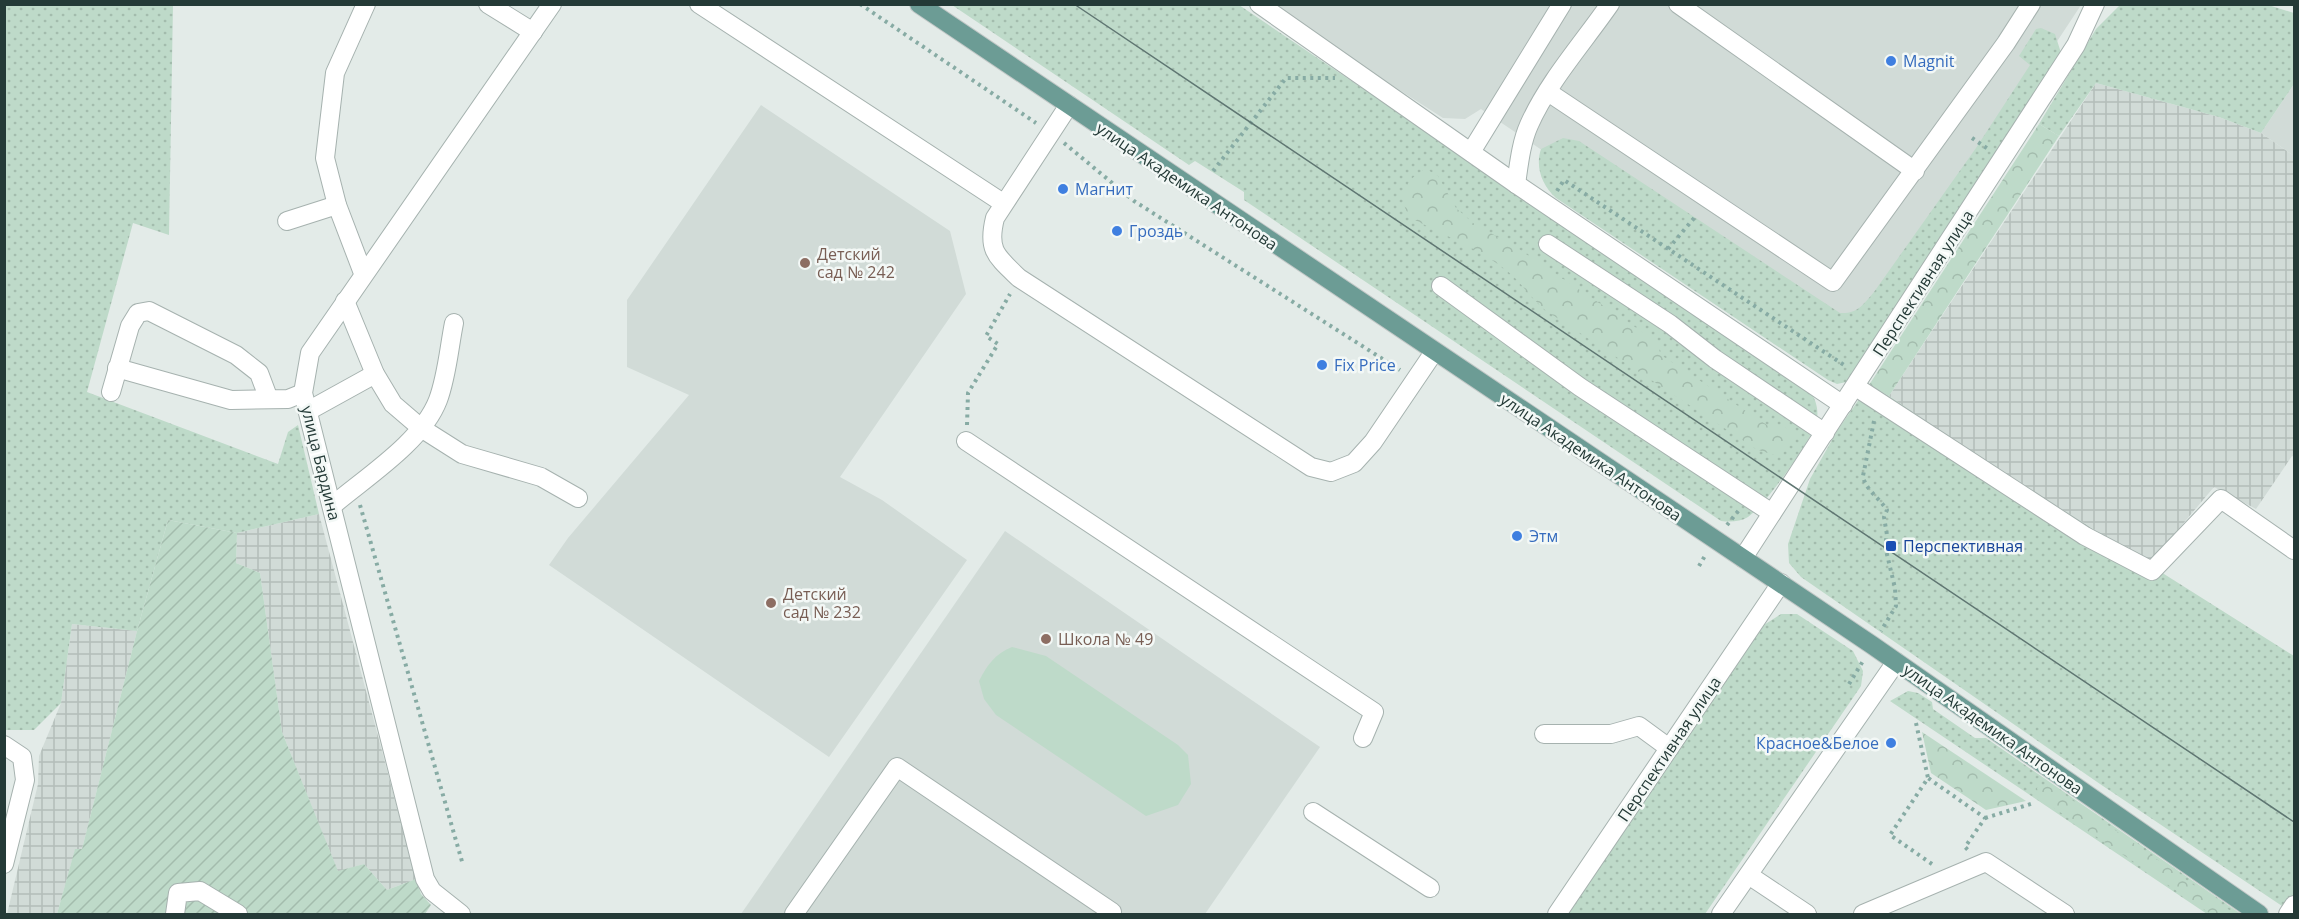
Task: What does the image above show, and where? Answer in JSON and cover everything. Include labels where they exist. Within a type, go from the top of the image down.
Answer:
[{"type":"main road","name":"улица Академика Антонова","points":[[919,4],[1781,583],[2259,915]]},
{"type":"street","points":[[363,273],[337,205],[325,158],[335,73],[366,4]]},
{"type":"street","points":[[488,4],[533,32]]},
{"type":"street","name":"улица Бардина","points":[[461,915],[432,891],[425,879],[306,402],[310,353],[363,273],[552,4]]},
{"type":"street","points":[[699,4],[1003,203]]},
{"type":"street","points":[[1259,4],[1516,184],[1843,405]]},
{"type":"street","points":[[1471,152],[1562,4]]},
{"type":"street","points":[[1516,184],[1521,149],[1529,124],[1548,92],[1610,4]]},
{"type":"street","points":[[1678,4],[1915,171]]},
{"type":"street","points":[[1548,92],[1833,282],[1915,171],[2031,4]]},
{"type":"street","name":"Перспективная улица","points":[[1743,558],[2076,45],[2089,6]]},
{"type":"street","points":[[1069,105],[995,218],[991,236],[995,255],[1019,278],[1311,467],[1331,472],[1354,463],[1373,442],[1434,352]]},
{"type":"street","points":[[287,221],[337,205]]},
{"type":"street","points":[[1548,244],[1670,324],[1715,359],[1825,433]]},
{"type":"street","points":[[1441,286],[1580,387],[1772,513]]},
{"type":"street","points":[[345,301],[375,374],[393,404],[421,428],[462,454],[541,477],[578,498]]},
{"type":"street","points":[[111,392],[130,326],[138,313],[149,311],[236,355],[259,374],[268,397]]},
{"type":"street","points":[[332,506],[421,428],[438,399],[454,323]]},
{"type":"street","points":[[117,368],[231,400],[268,397],[306,402],[375,374]]},
{"type":"street","points":[[1856,387],[2085,536],[2152,571],[2221,499],[2295,550]]},
{"type":"street","points":[[966,441],[1374,712],[1363,738]]},
{"type":"street","name":"Перспективная улица","points":[[1557,915],[1781,583]]},
{"type":"street","points":[[1721,915],[1896,662]]},
{"type":"street","points":[[1544,734],[1611,734],[1639,726],[1669,748]]},
{"type":"street","points":[[4,745],[22,757],[25,780],[4,864]]},
{"type":"street","points":[[794,915],[897,767],[1112,912],[1110,915]]},
{"type":"street","points":[[1313,812],[1430,888]]},
{"type":"street","points":[[1863,915],[1986,862],[2065,915]]},
{"type":"street","points":[[1750,876],[1807,915]]},
{"type":"street","points":[[175,915],[178,892],[200,891],[238,915]]},
{"type":"street","points":[[2288,915],[2295,906]]},
{"type":"path","points":[[860,4],[1051,132],[1134,201],[1414,380]]},
{"type":"path","points":[[1213,171],[1251,127]]},
{"type":"path","points":[[1972,138],[1994,153]]},
{"type":"path","points":[[1668,249],[1695,218]]},
{"type":"path","points":[[966,441],[968,393],[998,344],[986,336],[1005,305]]},
{"type":"path","points":[[1879,402],[1863,476],[1864,484],[1879,498],[1887,510],[1884,517],[1887,535],[1885,546],[1895,588],[1896,606],[1881,632]]},
{"type":"path","points":[[354,487],[462,865]]},
{"type":"path","points":[[1699,566],[1707,553]]},
{"type":"path","points":[[1849,684],[1863,661]]},
{"type":"path","points":[[1916,723],[1928,778],[1985,818]]},
{"type":"path","points":[[1928,778],[1890,835],[1951,877]]},
{"type":"path","points":[[1986,862],[1965,847],[1985,818],[2034,803]]},
{"type":"shaded area","points":[[1275,5],[2081,5],[1849,358],[1481,109],[1465,119],[1443,118],[1331,46]]},
{"type":"shaded area","points":[[2096,83],[2219,117],[2261,133],[2294,156],[2294,457],[2292,456],[2256,509],[2214,487],[2149,564],[1977,456],[1889,396]]},
{"type":"shaded area","points":[[2294,84],[2294,156],[2261,133]]},
{"type":"shaded area","points":[[761,105],[950,231],[966,294],[840,477],[882,500],[967,560],[829,757],[549,565],[568,538],[689,395],[627,367],[627,300]]},
{"type":"shaded area","points":[[319,514],[416,879],[387,890],[364,864],[338,872],[282,732],[260,573],[236,563],[237,533]]},
{"type":"shaded area","name":"Школа № 49","points":[[1005,531],[1320,747],[1205,914],[741,914]]},
{"type":"shaded area","points":[[72,624],[137,631],[82,849],[75,850],[57,914],[7,914],[38,784],[39,756],[61,703]]},
{"type":"green space","points":[[2265,4],[2294,13],[2294,84],[2261,133],[2219,117],[2096,83],[2059,136],[2039,124],[2096,29],[2120,5]]},
{"type":"green space","points":[[4,5],[173,5],[169,235],[133,223],[87,392],[278,464],[288,432],[298,425],[319,514],[237,533],[168,520],[137,631],[72,624],[61,703],[34,730],[4,730]]},
{"type":"green space","points":[[952,5],[1239,5],[1809,390],[1816,403],[1817,412],[1817,421],[1811,435],[1785,474],[1748,517],[1742,520],[1721,521],[1244,200],[1244,192],[1195,161],[1189,165]]},
{"type":"green space","points":[[2041,28],[2055,34],[2062,56],[1851,381],[1837,384],[1828,380],[1556,198],[1544,182],[1539,169],[1541,149],[1563,138],[1579,141],[1840,313],[1851,312],[1863,305],[1874,292],[1976,148],[2030,65],[2019,56],[2036,29]]},
{"type":"green space","points":[[2039,124],[2059,136],[1889,396],[1869,385]]},
{"type":"green space","points":[[1426,169],[1438,176],[1456,208],[1473,223],[1517,248],[1656,341],[1661,355],[1770,427],[1783,426],[1795,433],[1785,451],[1781,454],[1771,454],[1756,449],[1545,310],[1505,269],[1466,245],[1411,218],[1404,204],[1405,190],[1413,178]]},
{"type":"green space","points":[[1869,385],[2294,656],[2294,914],[2100,784],[1801,577],[1789,563],[1788,544],[1810,479],[1837,431]]},
{"type":"green space","points":[[168,520],[237,533],[236,563],[260,573],[282,732],[338,871],[364,864],[387,890],[416,879],[421,894],[431,905],[425,914],[57,914],[75,849],[82,849],[137,631]]},
{"type":"green space","points":[[1781,614],[1797,614],[1853,651],[1863,671],[1861,686],[1705,914],[1566,914],[1759,628]]},
{"type":"green space","points":[[1012,647],[1046,656],[1178,745],[1188,755],[1191,784],[1178,805],[1146,816],[996,715],[984,699],[979,681],[992,661]]},
{"type":"green space","points":[[1908,691],[1918,693],[1932,702],[1933,709],[1975,738],[1986,738],[2241,914],[2207,914],[1890,701]]},
{"type":"green space","points":[[1922,732],[2026,801],[1986,810],[1931,773]]},
{"type":"green space","points":[[2052,786],[2235,914],[2211,914],[2039,798],[2037,788]]},
{"type":"tram line","points":[[1074,4],[2294,822]]},
{"type":"place","name":"Magnit","points":[[1891,61]]},
{"type":"place","name":"Магнит","points":[[1063,189]]},
{"type":"place","name":"Гроздь","points":[[1117,231]]},
{"type":"place","name":"Детский сад № 242","points":[[805,263]]},
{"type":"place","name":"Fix Price","points":[[1322,365]]},
{"type":"place","name":"Этм","points":[[1517,536]]},
{"type":"place","name":"Перспективная","points":[[1891,546]]},
{"type":"place","name":"Детский сад № 232","points":[[771,603]]},
{"type":"place","name":"Школа № 49","points":[[1046,639]]},
{"type":"place","name":"Красное&Белое","points":[[1891,743]]}]
